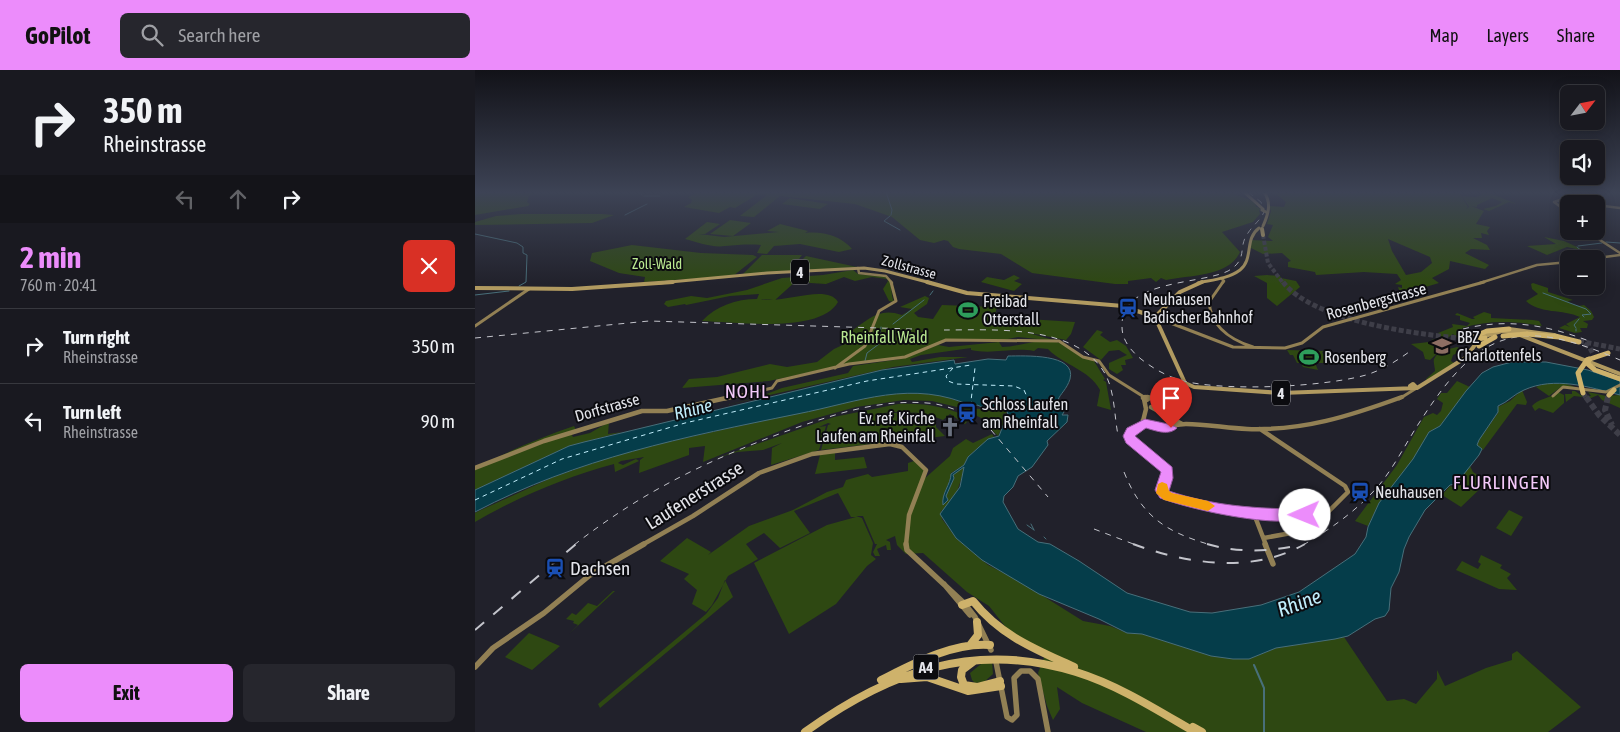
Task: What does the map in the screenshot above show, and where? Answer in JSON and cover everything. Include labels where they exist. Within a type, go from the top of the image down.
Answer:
[{"type":"highway","points":[[1501,334],[1484,332],[1473,338],[1526,332],[1559,337]]},
{"type":"highway","points":[[1479,346],[1501,334]]},
{"type":"highway","points":[[1551,335],[1579,342],[1568,338]]},
{"type":"highway","points":[[1583,393],[1578,373],[1581,366],[1590,358],[1609,353]]},
{"type":"highway","points":[[1590,358],[1588,364],[1592,368],[1620,379]]},
{"type":"highway","points":[[963,604],[973,602],[989,620],[1027,647],[1074,668]]},
{"type":"highway","points":[[882,679],[916,664],[971,644],[978,635],[977,622]]},
{"type":"highway","points":[[971,644],[991,654]]},
{"type":"highway","name":"A4","points":[[991,654],[965,665],[961,671],[961,680],[964,685],[975,688],[1001,684]]},
{"type":"highway","name":"A4","points":[[805,732],[868,690],[894,678],[927,667],[991,654],[1031,661],[1079,673],[1133,697],[1195,732]]},
{"type":"highway","name":"A4","points":[[800,732],[840,702],[882,679],[937,661],[980,655],[1032,657],[1074,668],[1121,687],[1202,732]]},
{"type":"highway","points":[[868,690],[899,679],[916,676],[930,678],[967,691],[1001,684]]},
{"type":"main road","points":[[1155,318],[1185,288],[1221,278],[1245,265],[1249,258],[1251,236],[1263,229],[1264,223]]},
{"type":"main road","name":"Zollstrasse","points":[[475,288],[521,292],[529,289],[628,285],[858,268],[885,271],[967,294],[1123,306]]},
{"type":"main road","points":[[1131,309],[1155,318],[1186,384]]},
{"type":"main road","points":[[1473,351],[1480,337],[1522,331],[1551,335]]},
{"type":"main road","points":[[1501,334],[1526,332]]},
{"type":"main road","points":[[1501,334],[1620,373]]},
{"type":"main road","points":[[1559,337],[1568,338]]},
{"type":"main road","points":[[1413,388],[1446,372],[1479,346]]},
{"type":"main road","name":"4","points":[[1186,384],[1194,387],[1281,393],[1413,388]]},
{"type":"street","points":[[1599,240],[1620,254]]},
{"type":"street","points":[[1605,256],[1620,254]]},
{"type":"street","points":[[1491,281],[1537,265],[1560,263]]},
{"type":"street","points":[[835,368],[865,346],[870,338],[878,312],[896,301],[892,281],[883,274],[859,273],[858,268]]},
{"type":"street","points":[[1221,278],[1225,281],[1209,302],[1211,316],[1232,338],[1254,349]]},
{"type":"street","name":"Rosenbergstrasse","points":[[1155,318],[1227,346],[1254,349],[1292,346],[1332,324],[1491,281]]},
{"type":"street","points":[[475,326],[521,292]]},
{"type":"street","name":"Dorfstrasse","points":[[475,468],[551,439],[638,412],[651,409],[667,411],[712,402],[772,388],[777,381],[835,368],[903,358],[950,340],[1061,342],[1083,357],[1099,360],[1109,375],[1146,399]]},
{"type":"street","points":[[1146,399],[1178,400],[1187,396],[1186,384]]},
{"type":"street","points":[[1553,396],[1561,388],[1568,387],[1609,393],[1620,385]]},
{"type":"street","points":[[1188,390],[1194,387]]},
{"type":"street","points":[[1143,423],[1162,428],[1184,424],[1260,429],[1331,422],[1413,388]]},
{"type":"street","points":[[1146,399],[1151,407]]},
{"type":"street","points":[[1146,399],[1143,423],[1132,431],[1129,438],[1167,471],[1167,478],[1162,490],[1164,495],[1184,502],[1255,514],[1325,515]]},
{"type":"street","points":[[1146,409],[1151,407],[1161,410],[1177,424]]},
{"type":"street","points":[[1260,429],[1348,489],[1348,493],[1325,515],[1299,532],[1264,538]]},
{"type":"street","name":"Laufenerstrasse","points":[[475,667],[493,648],[545,613],[590,575],[693,516],[759,473],[795,458],[820,452],[893,444],[902,447],[922,465],[926,476],[912,505],[906,547],[915,559],[963,604]]},
{"type":"street","points":[[1255,514],[1273,564]]},
{"type":"street","points":[[963,604],[977,622],[991,654],[1001,684],[1006,716],[1013,719],[1017,713],[1013,686],[1014,678],[1022,671],[1033,673],[1039,683],[1048,732]]},
{"type":"green space","points":[[475,223],[592,223],[475,225]]},
{"type":"green space","points":[[706,223],[720,224],[705,234],[699,234],[724,237],[779,232],[767,231],[780,224],[808,231],[805,233],[831,235],[848,244],[852,249],[839,252],[800,244],[774,246],[767,254],[757,253],[761,245],[715,246],[685,239]]},
{"type":"green space","points":[[726,223],[751,223],[733,236],[710,234]]},
{"type":"green space","points":[[899,223],[1250,223],[1222,232],[1240,252],[1235,260],[1218,271],[1166,280],[1161,278],[1156,282],[1151,278],[1128,281],[1128,284],[1032,273],[1001,254],[959,249],[944,240],[934,243],[920,240]]},
{"type":"green space","points":[[1477,223],[1490,227],[1487,231],[1489,235],[1481,233],[1482,238],[1473,238],[1487,245],[1490,250],[1471,249],[1465,253],[1489,265],[1485,269],[1450,261],[1449,269],[1432,278],[1439,283],[1412,291],[1399,290],[1398,287],[1402,288],[1402,285],[1395,284],[1401,280],[1397,274],[1364,272],[1316,275],[1315,272],[1288,267],[1288,262],[1291,261],[1282,253],[1263,254],[1251,248],[1251,240],[1273,241],[1268,237],[1273,225],[1267,224]],"holes":[[[1388,239],[1430,257],[1432,263],[1421,272],[1406,275],[1392,251]]]},
{"type":"green space","points":[[1544,237],[1564,241],[1584,250],[1567,247],[1547,255],[1527,246],[1556,244]]},
{"type":"green space","name":"Zoll-Wald","points":[[632,245],[701,253],[753,255],[757,257],[733,276],[644,282],[645,277],[619,273],[590,261],[592,253]]},
{"type":"green space","points":[[762,255],[802,255],[799,259],[802,260],[806,256],[857,267],[742,275]]},
{"type":"green space","points":[[853,270],[858,274],[888,277],[894,302],[889,301],[883,289],[888,281],[887,279],[872,277],[855,281],[844,277],[826,284],[795,282],[775,300],[824,294],[838,302],[828,312],[814,319],[776,324],[702,321],[720,307],[742,300],[757,299],[759,294],[730,296],[668,307],[664,304],[666,301],[691,296],[707,298],[747,290],[782,278],[823,275]]},
{"type":"green space","points":[[1014,275],[1020,278],[1014,281],[1022,284],[1014,291],[981,282],[987,277],[1004,280]]},
{"type":"green space","points":[[1254,276],[1280,276],[1281,278],[1296,281],[1300,287],[1277,306],[1267,298],[1267,283]]},
{"type":"green space","points":[[1531,284],[1548,288],[1548,292],[1573,300],[1568,301],[1573,305],[1584,305],[1591,311],[1594,317],[1592,320],[1583,321],[1588,324],[1587,328],[1580,328],[1582,332],[1575,333],[1559,328],[1565,325],[1570,327],[1566,324],[1580,317],[1544,310],[1526,301],[1538,294],[1532,289]]},
{"type":"green space","name":"Rheinfall Wald","points":[[925,296],[929,298],[927,304],[914,313],[918,317],[933,319],[942,305],[997,307],[994,319],[990,321],[1028,319],[1075,322],[1071,334],[1066,340],[1025,332],[1057,341],[1018,337],[1003,340],[949,339],[901,358],[853,363],[769,381],[682,388],[689,379],[717,377],[770,364],[787,367],[817,362],[834,349],[849,342],[850,332],[869,319],[880,313],[887,312],[902,315],[912,309],[900,307]]},
{"type":"green space","points":[[1484,312],[1491,314],[1491,318],[1533,320],[1539,321],[1542,326],[1512,322],[1482,324],[1462,328],[1465,332],[1461,336],[1462,340],[1453,334],[1446,339],[1446,343],[1431,340],[1441,338],[1438,333],[1453,327],[1452,324],[1467,326],[1470,323],[1460,320],[1460,316],[1455,315],[1457,313],[1475,319],[1473,317]]},
{"type":"green space","points":[[1097,330],[1103,332],[1100,335],[1110,342],[1117,340],[1126,346],[1133,358],[1125,360],[1126,365],[1121,365],[1123,370],[1117,374],[1109,369],[1109,363],[1127,355],[1119,350],[1109,351],[1101,360],[1083,347]]},
{"type":"green space","points":[[1038,341],[1053,341],[1069,347],[1094,361],[1105,379],[1103,380],[1106,382],[1111,410],[1097,406],[1100,390],[1090,377],[1054,355],[1048,349],[1038,348],[1034,351],[987,352],[971,350],[971,348],[921,355],[910,359],[912,362],[940,357],[968,357],[893,367],[756,398],[782,388],[848,373],[853,366],[901,359],[938,345],[949,347],[999,342],[1002,347],[1009,347]]},
{"type":"green space","points":[[1429,342],[1441,350],[1430,360],[1425,359],[1423,352],[1411,344]]},
{"type":"green space","points":[[1457,347],[1464,350],[1453,355],[1451,361],[1454,363],[1427,380],[1435,371],[1434,360],[1436,356]]},
{"type":"green space","name":"Rosenberg","points":[[1287,350],[1325,351],[1322,352],[1328,363],[1315,363],[1318,370],[1303,367],[1301,363],[1297,363],[1293,355],[1290,355]]},
{"type":"green space","points":[[1457,381],[1470,387],[1440,426],[1429,432],[1414,459],[1379,503],[1368,526],[1355,521],[1397,465],[1424,417],[1433,413],[1437,415],[1441,411],[1443,403],[1437,399],[1441,393],[1447,393]]},
{"type":"green space","points":[[1546,383],[1567,384],[1575,387],[1561,387],[1549,396],[1536,387]]},
{"type":"green space","points":[[1522,390],[1527,402],[1526,405],[1517,404],[1483,450],[1477,445],[1498,413],[1498,407],[1510,401]]},
{"type":"green space","points":[[1572,391],[1582,396],[1591,396],[1588,392],[1606,396],[1620,395],[1620,408],[1602,400],[1598,395],[1591,398],[1574,396],[1566,402],[1565,394],[1572,394]]},
{"type":"green space","points":[[1558,392],[1564,395],[1564,403],[1553,413],[1539,408],[1535,411],[1532,406],[1534,404]]},
{"type":"green space","points":[[915,393],[934,395],[952,399],[975,408],[1003,409],[1007,413],[1002,414],[1007,416],[998,436],[990,428],[998,418],[981,418],[961,408],[932,401],[904,400],[856,407],[802,422],[703,462],[705,446],[689,448],[689,455],[639,473],[640,460],[644,457],[621,461],[618,463],[623,465],[636,459],[639,461],[615,472],[614,464],[560,481],[508,504],[475,522],[475,513],[481,510],[551,478],[627,451],[860,399]]},
{"type":"green space","points":[[898,404],[918,404],[937,407],[956,412],[974,420],[969,422],[965,420],[967,422],[965,424],[950,414],[943,420],[929,415],[928,420],[918,421],[918,424],[936,424],[936,427],[945,436],[905,441],[907,426],[904,440],[821,450],[828,425],[831,424],[828,423],[819,427],[826,426],[819,450],[771,465],[772,448],[782,443],[763,450],[737,452],[714,459],[834,417]]},
{"type":"green space","points":[[609,422],[608,434],[622,432],[569,446],[475,490],[475,469],[487,462],[548,435],[574,426],[576,430],[570,432],[573,437],[590,433]]},
{"type":"green space","points":[[992,434],[994,437],[988,439],[968,457],[964,465],[951,473],[943,496],[943,505],[948,500],[946,496],[954,478],[953,475],[964,467],[954,498],[941,511],[942,519],[956,538],[988,565],[1019,581],[1083,621],[1110,626],[1127,633],[1142,634],[1211,656],[1233,659],[1249,659],[1276,648],[1344,637],[1387,701],[1404,699],[1416,704],[1437,679],[1437,670],[1445,686],[1486,668],[1512,660],[1512,654],[1517,651],[1581,707],[1548,732],[1146,732],[1082,703],[1057,687],[1060,709],[1053,720],[1038,673],[1045,655],[1016,640],[989,606],[967,592],[923,553],[906,554],[897,545],[895,536],[886,540],[890,542],[891,550],[887,550],[886,545],[877,549],[880,556],[875,556],[873,552],[877,544],[875,544],[863,516],[856,516],[862,518],[873,543],[871,555],[876,559],[867,566],[836,604],[789,634],[754,563],[827,525],[856,517],[851,517],[838,493],[794,511],[810,533],[780,548],[764,533],[746,544],[758,559],[728,576],[706,612],[692,604],[697,590],[684,579],[689,574],[660,561],[687,538],[711,552],[708,555],[749,526],[793,510],[827,492],[843,487],[846,480],[868,474],[872,477],[908,471],[908,463],[914,461],[924,470],[924,479],[950,456],[953,448],[966,439],[973,443]]},
{"type":"green space","points":[[835,452],[835,460],[864,457],[867,468],[815,474],[820,455]]},
{"type":"green space","points":[[1470,466],[1473,472],[1479,476],[1478,482],[1483,486],[1461,507],[1442,495],[1450,486],[1456,488],[1456,484]]},
{"type":"green space","points":[[1509,510],[1523,517],[1511,536],[1496,528]]},
{"type":"green space","points":[[1481,555],[1502,565],[1500,568],[1511,574],[1507,578],[1517,590],[1499,589],[1456,570],[1462,561],[1478,569],[1481,564],[1478,562]]},
{"type":"green space","points":[[725,580],[733,597],[600,708],[598,704],[706,614],[718,598]]},
{"type":"green space","points":[[615,591],[569,634],[578,625],[573,623],[574,621],[566,619],[572,613],[576,615],[588,603],[597,606]]},
{"type":"green space","points":[[529,633],[560,646],[532,670],[505,657]]},
{"type":"green space","points":[[992,662],[993,674],[984,682],[975,683],[970,673],[981,664]]},
{"type":"water","name":"Rhine","points":[[1008,356],[1036,356],[1058,360],[1066,364],[1070,371],[1069,383],[1058,400],[1064,412],[1062,415],[1068,415],[1067,422],[1047,441],[1048,445],[1032,467],[1018,476],[1013,487],[1004,496],[1003,502],[1018,529],[1038,542],[1050,544],[1079,561],[1127,593],[1190,612],[1212,613],[1261,605],[1299,592],[1355,554],[1366,537],[1368,527],[1379,503],[1413,459],[1429,432],[1440,426],[1482,373],[1493,367],[1512,362],[1546,362],[1588,370],[1620,381],[1620,395],[1572,384],[1548,384],[1524,390],[1498,406],[1498,412],[1477,445],[1482,449],[1479,455],[1456,484],[1450,485],[1425,510],[1409,537],[1404,549],[1399,572],[1391,588],[1389,610],[1385,616],[1375,619],[1348,636],[1276,648],[1249,659],[1211,656],[1142,634],[1127,633],[1039,594],[982,560],[956,538],[940,514],[960,487],[964,467],[953,475],[954,478],[946,496],[948,500],[943,505],[943,497],[951,474],[964,465],[968,457],[988,439],[999,436],[1008,413],[1001,409],[977,405],[974,407],[951,398],[929,394],[907,393],[886,395],[713,431],[592,463],[514,493],[475,512],[475,490],[569,446],[882,370],[954,360],[955,364],[988,359],[1006,360]]},
{"type":"waterway","points":[[887,223],[900,230]]},
{"type":"waterway","points":[[475,234],[517,243],[523,247],[523,253],[527,255],[526,282],[519,286]]},
{"type":"waterway","points":[[1606,242],[1620,243]]},
{"type":"waterway","points":[[1578,246],[1602,243]]},
{"type":"waterway","points":[[1577,247],[1580,250]]},
{"type":"waterway","points":[[475,295],[509,291]]},
{"type":"waterway","points":[[930,295],[933,291]]},
{"type":"waterway","points":[[1543,293],[1586,309],[1591,314],[1582,315],[1584,317]]},
{"type":"waterway","points":[[893,324],[924,300]]},
{"type":"waterway","points":[[1576,328],[1574,325],[1579,319]]},
{"type":"waterway","points":[[865,361],[867,353],[879,344],[881,327]]},
{"type":"waterway","points":[[1027,525],[1034,530],[1031,524]]},
{"type":"waterway","points":[[1254,665],[1264,688],[1264,732]]},
{"type":"ferry route","points":[[475,500],[562,459],[685,423],[867,381],[971,365]]},
{"type":"ferry route","points":[[973,385],[975,368],[978,367]]},
{"type":"ferry route","points":[[953,368],[946,376],[948,381],[956,384],[973,385]]},
{"type":"ferry route","points":[[973,385],[1014,386],[1024,390],[1028,399]]},
{"type":"ferry route","points":[[973,385],[971,401],[975,405]]},
{"type":"tunnel","points":[[1263,235],[1268,263],[1283,283]]},
{"type":"tunnel","points":[[1283,282],[1298,296],[1344,317],[1400,330],[1473,339]]},
{"type":"tunnel","points":[[1579,341],[1620,349]]},
{"type":"tunnel","points":[[1584,344],[1590,348],[1593,354]]},
{"type":"tunnel","points":[[1583,393],[1587,399]]},
{"type":"tunnel","points":[[1586,397],[1599,415],[1620,435]]},
{"type":"tunnel","points":[[1608,397],[1605,410],[1612,425]]},
{"type":"railway","points":[[1257,223],[1245,238],[1241,258],[1234,267],[1215,275],[1164,286],[1147,292],[1134,300],[1125,311],[1122,327],[1125,341],[1146,363],[1169,376],[1206,385],[1252,387],[1302,385],[1366,375],[1377,371],[1409,352]]},
{"type":"railway","points":[[475,338],[649,321],[912,329]]},
{"type":"railway","points":[[1463,329],[1495,324],[1527,325],[1558,331],[1589,341]]},
{"type":"railway","points":[[944,330],[1031,333],[1074,345],[1091,356],[1108,379],[1118,435]]},
{"type":"railway","points":[[1304,545],[1344,518],[1372,493],[1391,469],[1442,389],[1463,366],[1484,349],[1505,339],[1529,336],[1555,338],[1585,346],[1620,360]]},
{"type":"railway","points":[[574,545],[625,509],[676,479],[757,442],[821,419],[855,409],[909,402],[940,405],[977,419]]},
{"type":"railway","points":[[991,430],[1048,497]]},
{"type":"railway","points":[[1124,472],[1139,501],[1157,521],[1181,534],[1210,545]]},
{"type":"railway","points":[[1094,529],[1136,545]]},
{"type":"railway","points":[[475,630],[576,544]]},
{"type":"railway","points":[[1136,545],[1175,557],[1220,563],[1264,559],[1285,553],[1304,545]]},
{"type":"railway","points":[[1210,545],[1228,549],[1249,550],[1290,547]]},
{"type":"slow traffic","points":[[1162,487],[1164,495],[1184,502],[1208,506]]},
{"type":"place","name":"Neuhausen Badischer Bahnhof","points":[[1128,308]]},
{"type":"place","name":"Freibad Otterstall","points":[[968,310]]},
{"type":"place","name":"BBZ Charlottenfels","points":[[1442,346]]},
{"type":"place","name":"Rosenberg","points":[[1309,357]]},
{"type":"place","name":"Schloss Laufen am Rheinfall","points":[[967,413]]},
{"type":"place","name":"Ev. ref. Kirche Laufen am Rheinfall","points":[[950,427]]},
{"type":"place","name":"Neuhausen","points":[[1360,492]]},
{"type":"place","name":"Dachsen","points":[[555,568]]},
{"type":"district","name":"NOHL","points":[[747,391]]},
{"type":"district","name":"FLURLINGEN","points":[[1502,482]]},
{"type":"route","points":[[1171,428],[1164,429],[1145,423],[1129,434],[1130,440],[1167,471],[1167,478],[1162,490],[1164,495],[1184,502],[1255,514],[1305,515]]}]
